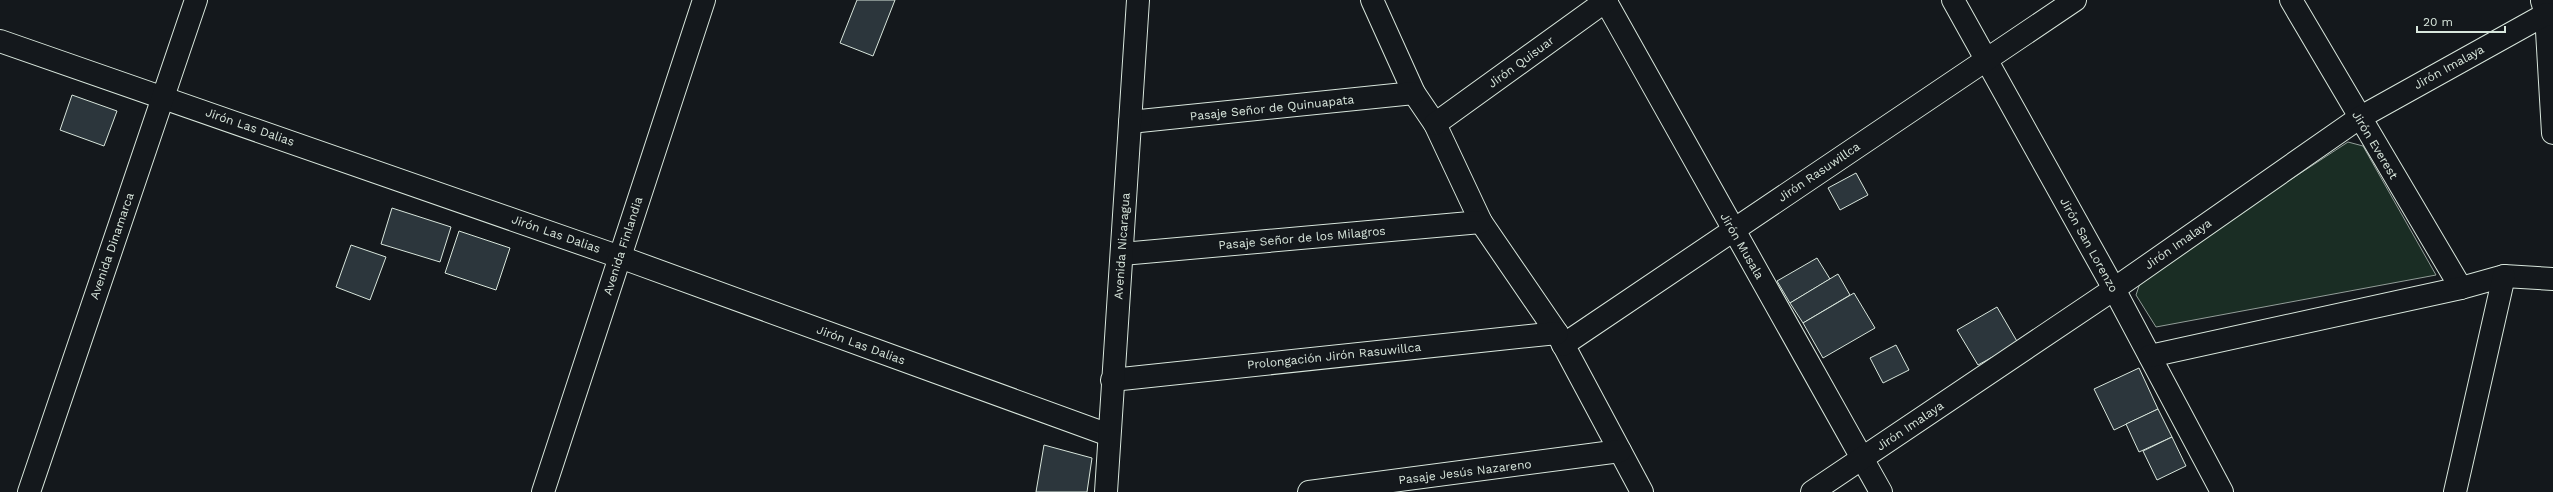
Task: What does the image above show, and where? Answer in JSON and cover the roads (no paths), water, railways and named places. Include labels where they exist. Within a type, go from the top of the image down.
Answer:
[{"type":"street","name":"Avenida Dinamarca","points":[[29,492],[162,96],[196,0]]},
{"type":"street","name":"Avenida Finlandia","points":[[543,492],[704,0]]},
{"type":"street","name":"Avenida Nicaragua","points":[[1106,492],[1112,380],[1122,254],[1138,0]]},
{"type":"street","points":[[1372,0],[1414,93],[1435,124],[1481,222],[1560,339],[1642,492]]},
{"type":"street","name":"Jirón Quisuar","points":[[1435,124],[1606,0]]},
{"type":"street","name":"Jirón Musala","points":[[1606,0],[1732,230],[1881,492]]},
{"type":"street","name":"Jirón San Lorenzo","points":[[1953,0],[2114,289],[2222,492]]},
{"type":"street","name":"Jirón Rasuwillca","points":[[1560,339],[1732,230],[2076,0]]},
{"type":"street","name":"Jirón Everest","points":[[2291,0],[2359,118],[2461,288]]},
{"type":"street","points":[[2547,10],[2553,132]]},
{"type":"street","name":"Jirón Imalaya","points":[[1812,492],[2114,289],[2359,118],[2547,10]]},
{"type":"street","name":"Jirón Las Dalias","points":[[0,41],[162,96],[620,257],[1109,436]]},
{"type":"street","name":"Pasaje Señor de Quinuapata","points":[[1130,122],[1414,93]]},
{"type":"street","name":"Pasaje Señor de los Milagros","points":[[1122,254],[1481,222]]},
{"type":"street","points":[[2455,492],[2504,276]]},
{"type":"street","points":[[2150,356],[2461,288],[2504,276],[2553,279]]},
{"type":"street","name":"Prolongación Jirón Rasuwillca","points":[[1112,380],[1560,339]]},
{"type":"street","name":"Pasaje Jesús Nazareno","points":[[1309,492],[1620,451]]}]
